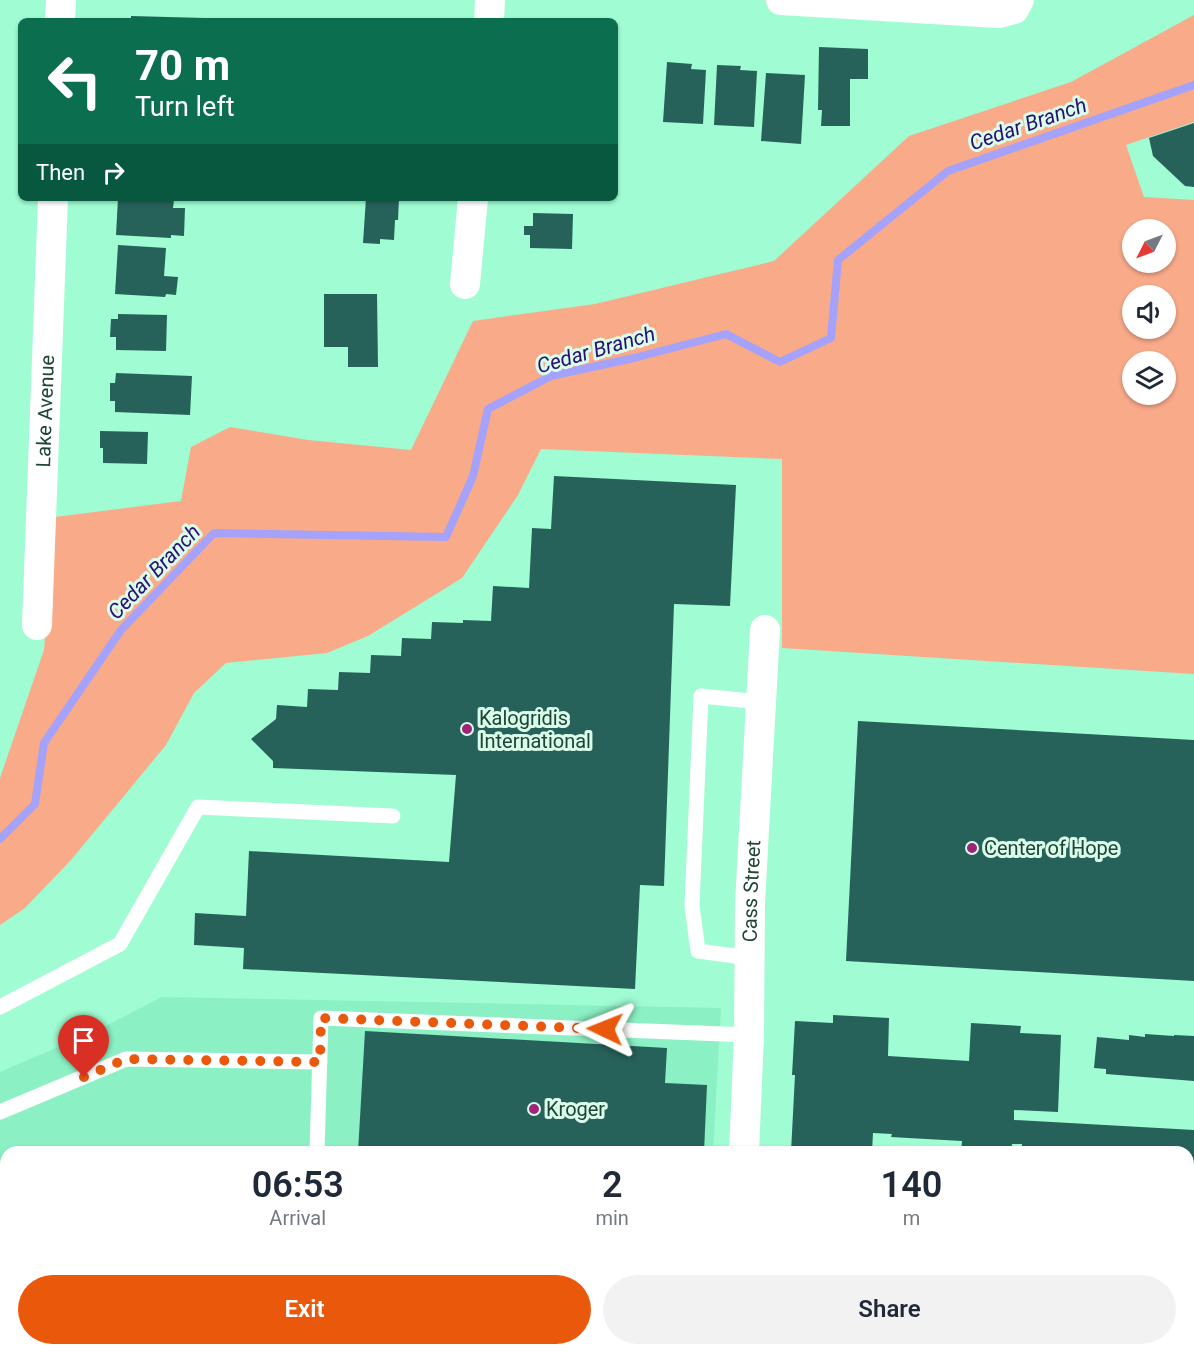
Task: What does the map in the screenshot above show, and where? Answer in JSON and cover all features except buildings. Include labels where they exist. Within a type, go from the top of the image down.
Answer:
[{"type":"street","points":[[60,18],[61,0]]},
{"type":"street","points":[[489,18],[490,0]]},
{"type":"street","points":[[781,0],[999,13],[1017,5]]},
{"type":"street","name":"Lake Avenue","points":[[37,625],[53,201]]},
{"type":"street","points":[[465,284],[473,201]]},
{"type":"street","name":"Cass Street","points":[[744,1146],[749,1035],[750,903],[765,630]]},
{"type":"lane","points":[[750,957],[698,951],[692,895],[701,696],[760,702]]},
{"type":"lane","points":[[0,1007],[120,944],[198,807],[393,816]]},
{"type":"lane","points":[[317,1146],[321,1018],[749,1035]]},
{"type":"lane","points":[[0,1112],[126,1059],[320,1062]]},
{"type":"shaded area","points":[[1194,15],[1194,122],[1126,145],[1144,197],[1194,200],[1194,674],[782,648],[782,459],[541,449],[518,495],[462,578],[368,636],[327,653],[226,663],[194,693],[166,745],[71,860],[25,908],[0,925],[0,778],[44,650],[55,517],[181,501],[191,447],[230,427],[308,440],[411,450],[473,321],[595,304],[774,261],[909,136],[1071,82]]},
{"type":"shaded area","points":[[162,997],[721,1008],[713,1146],[0,1146],[0,1072],[98,1030]]},
{"type":"waterway","name":"Cedar Branch","points":[[0,839],[35,804],[44,743],[121,630],[214,533],[446,537],[473,476],[488,409],[551,376],[634,358],[726,334],[780,362],[831,338],[838,260],[948,171],[1194,85]]},
{"type":"place","name":"Kalogridis International","points":[[467,729]]},
{"type":"place","name":"Center of Hope","points":[[972,848]]},
{"type":"place","name":"Kroger","points":[[534,1109]]},
{"type":"route","points":[[84,1077],[126,1059],[320,1062],[321,1018],[605,1029]]}]
